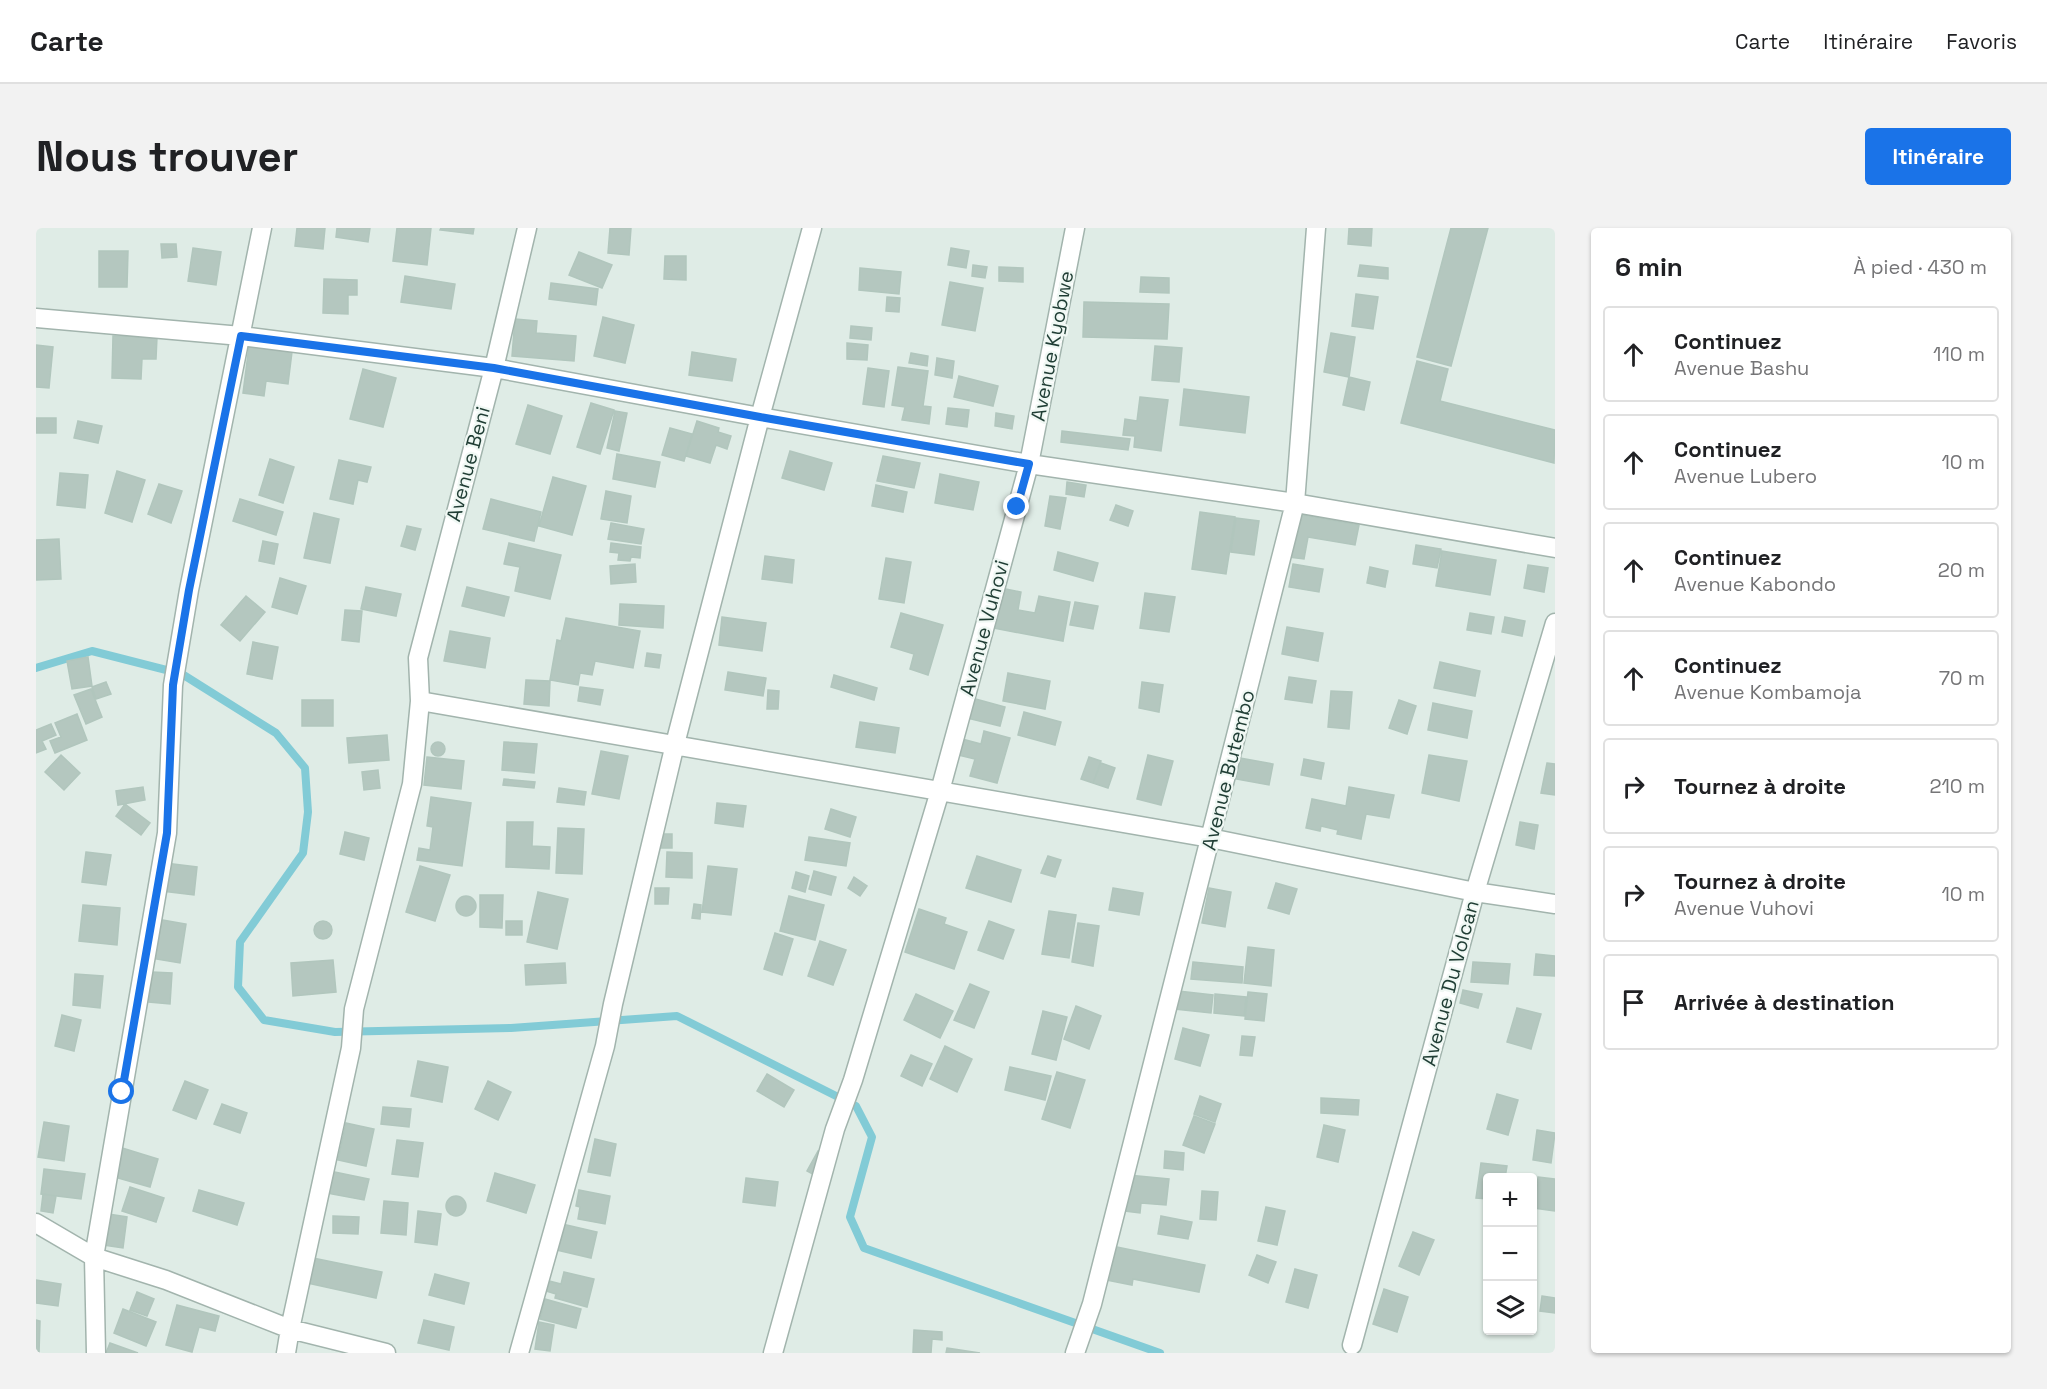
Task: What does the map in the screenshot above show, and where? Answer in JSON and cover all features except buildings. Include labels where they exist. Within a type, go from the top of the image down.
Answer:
[{"type":"street","points":[[96,1353],[94,1257],[167,833],[173,685],[189,590],[262,228]]},
{"type":"street","name":"Avenue Beni","points":[[286,1353],[351,1048],[354,1009],[412,784],[420,701],[418,658],[494,368],[526,228]]},
{"type":"street","points":[[519,1353],[605,1046],[675,744],[812,228]]},
{"type":"street","name":"Avenue Kyobwe","points":[[1029,464],[1075,228]]},
{"type":"street","name":"Avenue Butembo","points":[[1075,1353],[1092,1304],[1295,502],[1316,228]]},
{"type":"street","points":[[36,318],[241,336],[494,368],[1029,464],[1295,502],[1555,548]]},
{"type":"street","name":"Avenue Vuhovi","points":[[773,1353],[835,1129],[853,1080],[940,791],[1029,464]]},
{"type":"street","name":"Avenue Du Volcan","points":[[1352,1345],[1475,892],[1555,623]]},
{"type":"street","points":[[420,701],[1210,838],[1475,892],[1555,904]]},
{"type":"street","points":[[36,1223],[94,1257],[166,1280],[290,1329],[386,1353]]},
{"type":"waterway","points":[[36,668],[92,651],[182,674],[276,733],[305,768],[308,812],[303,853],[240,942],[238,987],[264,1020],[335,1032],[511,1028],[677,1016],[856,1106],[872,1137],[850,1217],[864,1248],[1160,1353]]},
{"type":"route","points":[[122,1092],[167,833],[173,685],[189,590],[241,336],[494,368],[1029,464],[1017,507]]}]
